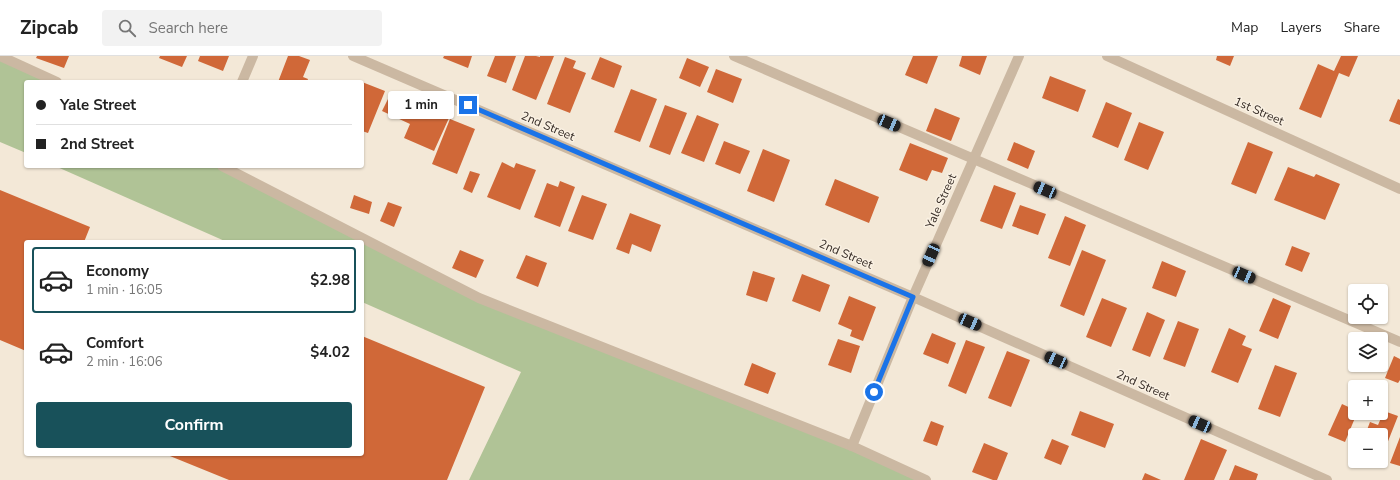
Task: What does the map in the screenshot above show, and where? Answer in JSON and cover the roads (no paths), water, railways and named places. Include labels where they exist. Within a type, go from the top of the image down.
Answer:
[{"type":"street","points":[[0,56],[53,80]]},
{"type":"street","points":[[243,80],[253,56]]},
{"type":"street","name":"2nd Street","points":[[353,56],[913,297],[1327,480]]},
{"type":"street","points":[[734,56],[1400,342]]},
{"type":"street","name":"Yale Street","points":[[852,446],[913,297],[1019,56]]},
{"type":"street","name":"1st Street","points":[[1107,56],[1400,189]]},
{"type":"street","points":[[226,168],[479,298],[852,446],[926,480]]}]
